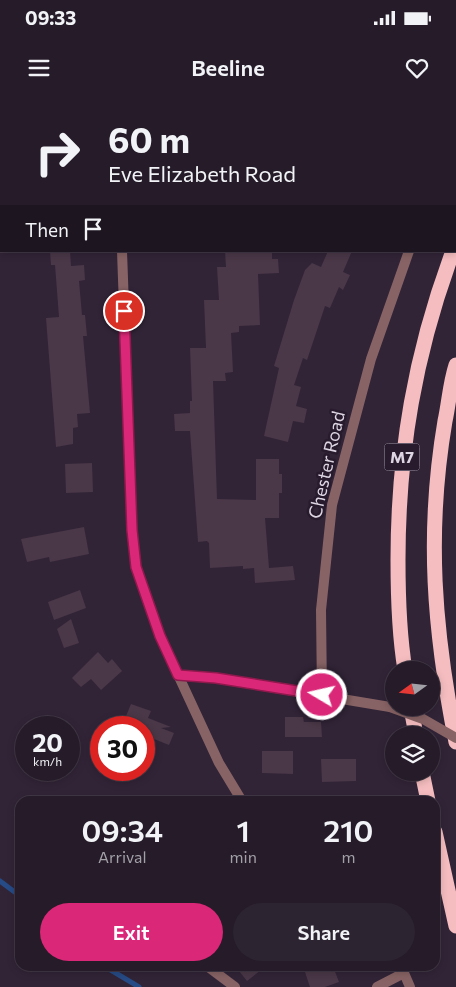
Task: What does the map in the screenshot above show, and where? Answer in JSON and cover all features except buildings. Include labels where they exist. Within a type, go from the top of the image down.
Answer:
[{"type":"highway","name":"M7","points":[[404,661],[398,575],[398,517],[404,438],[416,369],[438,293],[453,252]]},
{"type":"highway","name":"M7","points":[[456,365],[442,442],[434,509],[433,582],[441,653],[456,740]]},
{"type":"highway","points":[[424,781],[427,796]]},
{"type":"highway","points":[[440,854],[456,926]]},
{"type":"street","points":[[122,252],[132,530],[136,567],[156,628],[219,763],[239,796]]},
{"type":"street","name":"Chester Road","points":[[322,695],[321,610],[332,505],[371,359],[409,252]]},
{"type":"street","points":[[178,675],[216,678],[390,707],[423,719],[456,740]]},
{"type":"street","points":[[214,971],[235,987]]},
{"type":"street","points":[[377,987],[401,971]]},
{"type":"street","points":[[402,971],[410,987]]},
{"type":"waterway","points":[[0,881],[15,892]]},
{"type":"waterway","points":[[112,971],[139,987]]},
{"type":"route","points":[[124,311],[132,530],[136,567],[146,601],[178,675],[216,678],[322,695]]}]
